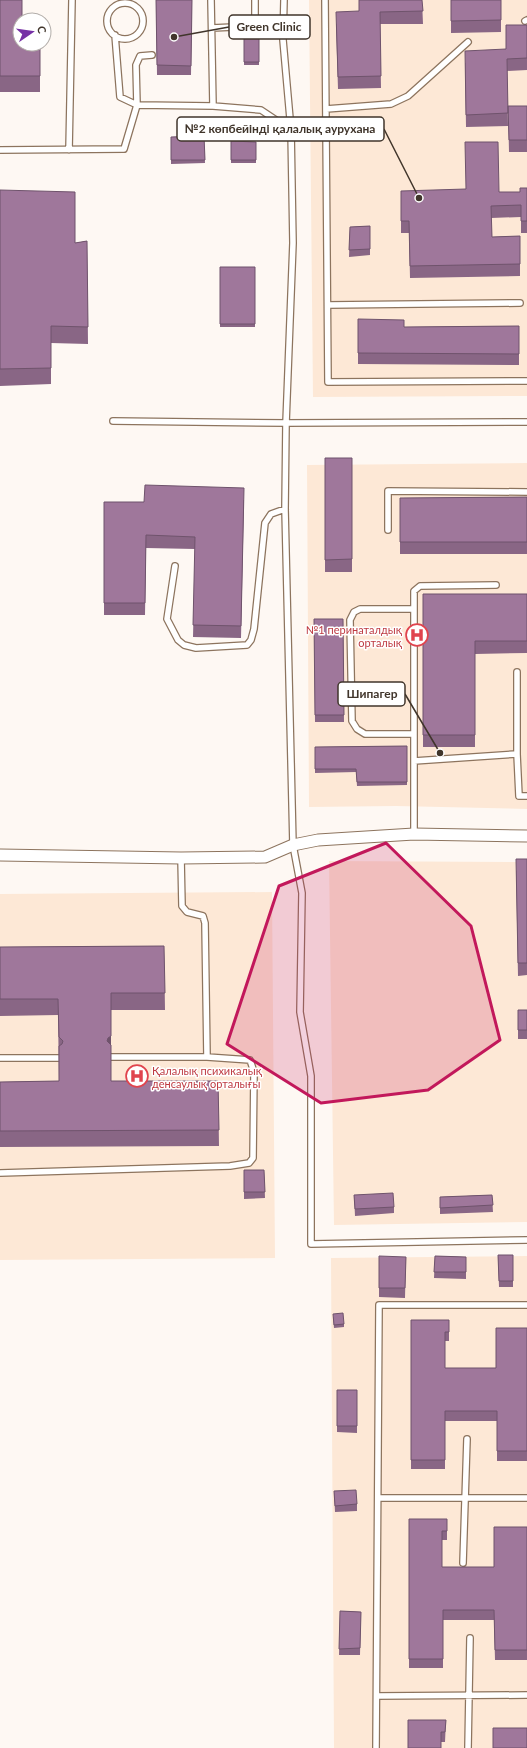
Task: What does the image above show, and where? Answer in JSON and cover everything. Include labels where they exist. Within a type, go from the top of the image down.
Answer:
[{"type":"street","points":[[0,856],[181,858],[265,857],[293,845],[318,840],[414,834],[527,836]]},
{"type":"lane","points":[[69,150],[72,0]]},
{"type":"lane","points":[[211,0],[213,106]]},
{"type":"lane","points":[[212,28],[255,26],[255,0]]},
{"type":"lane","points":[[284,0],[283,40],[291,130],[293,243],[286,423],[285,509],[293,845],[302,893],[300,1012],[311,1076],[311,1244],[527,1240]]},
{"type":"lane","points":[[325,0],[328,382],[527,381]]},
{"type":"lane","points":[[123,2],[128,2],[135,5],[143,15],[142,28],[134,37],[121,39],[110,32],[107,20],[112,8],[123,2]]},
{"type":"lane","points":[[115,35],[120,97],[137,105],[213,106],[261,110],[291,130]]},
{"type":"lane","points":[[326,109],[391,104],[408,96],[468,42]]},
{"type":"lane","points":[[0,150],[124,149],[137,105],[136,65],[140,56],[152,55]]},
{"type":"lane","points":[[328,305],[520,303]]},
{"type":"lane","points":[[112,421],[286,423],[527,422]]},
{"type":"lane","points":[[388,530],[388,491],[527,492]]},
{"type":"lane","points":[[175,566],[168,619],[178,640],[184,645],[196,648],[247,645],[251,640],[254,629],[265,523],[271,514],[285,509]]},
{"type":"lane","points":[[414,834],[414,591],[420,586],[496,586]]},
{"type":"lane","points":[[414,609],[360,609],[354,612],[350,620],[352,721],[357,728],[365,734],[414,734]]},
{"type":"lane","points":[[517,672],[517,754],[519,796],[527,796]]},
{"type":"lane","points":[[414,761],[517,754]]},
{"type":"lane","points":[[181,858],[182,906],[187,912],[203,916],[205,923],[207,1057]]},
{"type":"lane","points":[[0,1173],[230,1166],[249,1163],[253,1158],[253,1065],[250,1060],[244,1058],[207,1057],[111,1057]]},
{"type":"lane","points":[[0,1058],[59,1058]]},
{"type":"lane","points":[[376,1748],[379,1305],[527,1305]]},
{"type":"lane","points":[[463,1563],[466,1439]]},
{"type":"lane","points":[[378,1498],[527,1498]]},
{"type":"lane","points":[[468,1748],[470,1638]]},
{"type":"lane","points":[[377,1696],[527,1695]]},
{"type":"highlighted area","points":[[386,843],[471,926],[500,1040],[428,1090],[321,1103],[227,1044],[279,886]]},
{"type":"shaded area","points":[[309,0],[527,0],[527,396],[313,397]]},
{"type":"shaded area","name":"№1 перинаталдық орталық","points":[[527,463],[527,809],[396,806],[309,807],[307,465]]},
{"type":"shaded area","points":[[329,861],[527,862],[527,1222],[334,1225]]},
{"type":"shaded area","name":"Қалалық психикалық денсаулық орталығы","points":[[272,892],[275,1258],[0,1260],[0,894]]},
{"type":"shaded area","points":[[527,1256],[527,1748],[334,1748],[331,1258]]},
{"type":"building","points":[[0,0],[22,0],[22,12],[12,12],[12,52],[40,52],[40,76],[0,76]]},
{"type":"building","points":[[156,0],[192,0],[191,66],[157,65]]},
{"type":"building","points":[[359,0],[422,0],[423,11],[380,12],[381,76],[338,77],[336,12],[359,11]]},
{"type":"building","points":[[451,0],[501,0],[501,20],[451,21]]},
{"type":"building","points":[[506,25],[527,25],[527,58],[507,59],[508,113],[466,115],[465,51],[506,49]]},
{"type":"building","points":[[244,34],[259,35],[259,62],[244,62]]},
{"type":"building","points":[[508,106],[527,106],[527,140],[509,140]]},
{"type":"building","points":[[204,136],[205,160],[171,160],[171,137]]},
{"type":"building","points":[[231,141],[256,142],[256,160],[231,160]]},
{"type":"building","points":[[465,142],[498,142],[499,192],[520,192],[520,188],[527,188],[527,221],[521,221],[521,205],[491,206],[492,237],[520,236],[520,264],[410,266],[409,221],[401,221],[401,191],[466,189]]},
{"type":"building","points":[[0,190],[75,192],[75,243],[87,241],[88,327],[51,326],[51,368],[0,369]]},
{"type":"building","points":[[370,226],[370,249],[349,250],[350,227]]},
{"type":"building","points":[[220,267],[255,267],[255,324],[220,324]]},
{"type":"building","points":[[358,319],[404,320],[404,327],[519,326],[519,354],[358,353]]},
{"type":"building","points":[[325,458],[352,458],[352,559],[325,560]]},
{"type":"building","points":[[145,485],[244,488],[241,626],[193,625],[195,537],[146,535],[145,603],[104,603],[104,502],[144,502]]},
{"type":"building","points":[[527,497],[527,542],[400,542],[400,498]]},
{"type":"building","points":[[423,594],[527,594],[527,641],[475,641],[475,735],[423,735]]},
{"type":"building","points":[[314,619],[343,619],[344,715],[315,715]]},
{"type":"building","points":[[407,746],[407,782],[357,782],[356,769],[315,769],[315,747]]},
{"type":"building","points":[[516,859],[527,859],[527,963],[518,963]]},
{"type":"building","points":[[164,946],[165,993],[111,993],[111,1036],[107,1041],[111,1045],[111,1081],[218,1081],[219,1130],[0,1131],[0,1082],[59,1081],[59,1046],[63,1041],[59,1037],[58,999],[0,999],[0,947]]},
{"type":"building","points":[[518,1010],[527,1010],[527,1030],[518,1030]]},
{"type":"building","points":[[244,1170],[264,1170],[265,1192],[244,1192]]},
{"type":"building","points":[[393,1193],[394,1207],[355,1209],[354,1195]]},
{"type":"building","points":[[492,1195],[493,1205],[440,1208],[440,1197]]},
{"type":"building","points":[[498,1255],[513,1255],[513,1281],[499,1281]]},
{"type":"building","points":[[379,1256],[406,1257],[405,1288],[379,1288]]},
{"type":"building","points":[[435,1256],[466,1257],[466,1272],[434,1272]]},
{"type":"building","points":[[343,1313],[344,1324],[334,1325],[333,1314]]},
{"type":"building","points":[[411,1320],[449,1320],[449,1332],[445,1332],[445,1368],[496,1368],[496,1328],[527,1328],[527,1451],[497,1451],[497,1411],[445,1411],[445,1460],[411,1460]]},
{"type":"building","points":[[337,1390],[357,1390],[357,1426],[337,1426]]},
{"type":"building","points":[[356,1490],[357,1504],[335,1506],[334,1491]]},
{"type":"building","points":[[409,1519],[447,1519],[447,1531],[442,1531],[442,1567],[494,1567],[494,1527],[527,1527],[527,1650],[495,1650],[494,1610],[443,1610],[443,1659],[409,1659]]},
{"type":"building","points":[[340,1611],[361,1612],[360,1648],[339,1649]]},
{"type":"building","points":[[408,1720],[446,1720],[445,1732],[441,1732],[441,1748],[408,1748]]},
{"type":"building","points":[[493,1728],[527,1728],[527,1748],[493,1748]]},
{"type":"place","name":"Green Clinic","points":[[174,37]]},
{"type":"place","name":"№2 көпбейінді қалалық аурухана","points":[[419,198]]},
{"type":"place","name":"№1 перинаталдық орталық","points":[[417,635]]},
{"type":"place","name":"Шипагер","points":[[440,753]]},
{"type":"place","name":"Қалалық психикалық денсаулық орталығы","points":[[137,1076]]}]
